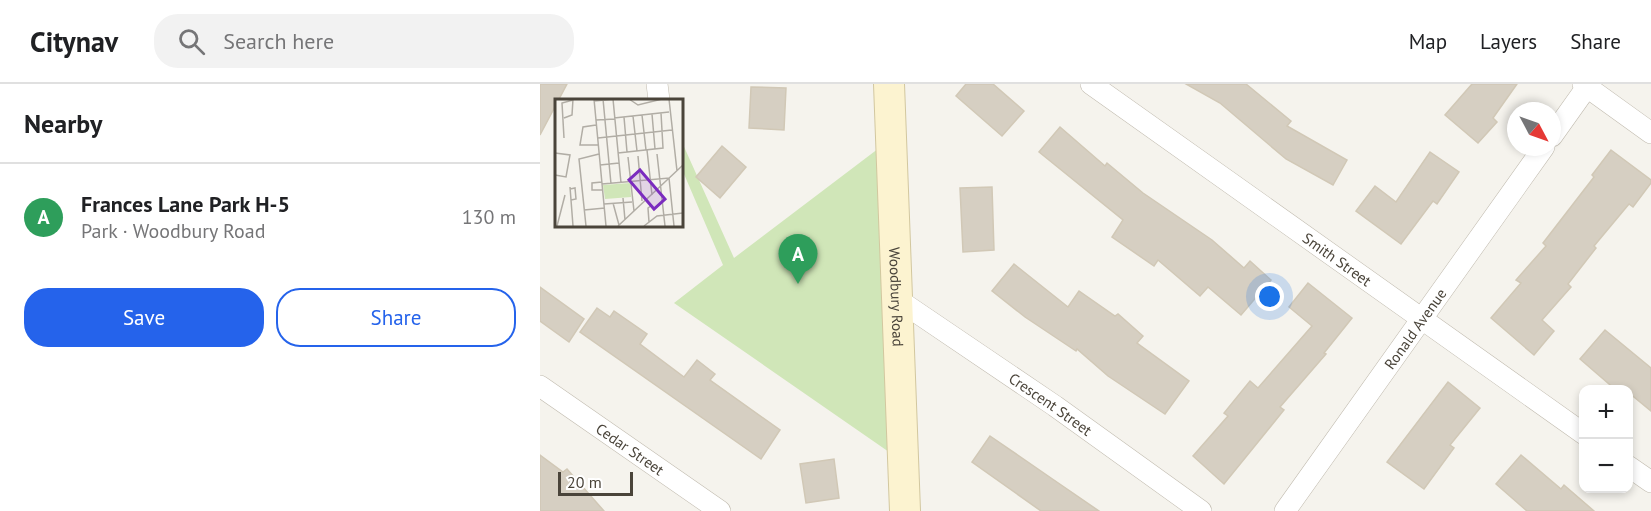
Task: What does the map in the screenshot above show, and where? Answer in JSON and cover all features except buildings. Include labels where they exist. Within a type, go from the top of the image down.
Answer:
[{"type":"main road","name":"Woodbury Road","points":[[889,84],[905,511]]},
{"type":"street","points":[[657,84],[658,99]]},
{"type":"street","name":"Smith Street","points":[[1091,84],[1579,430]]},
{"type":"street","points":[[1561,122],[1586,85],[1651,132]]},
{"type":"street","name":"Ronald Avenue","points":[[1286,511],[1538,156]]},
{"type":"street","name":"Crescent Street","points":[[897,299],[1055,406],[1201,511]]},
{"type":"street","name":"Cedar Street","points":[[540,386],[720,511]]},
{"type":"street","points":[[1633,469],[1651,482]]},
{"type":"green space","points":[[891,139],[902,461],[674,303],[723,265],[682,169],[682,142],[734,258]]},
{"type":"place","name":"Frances Lane Park H-5","points":[[798,284]]}]
